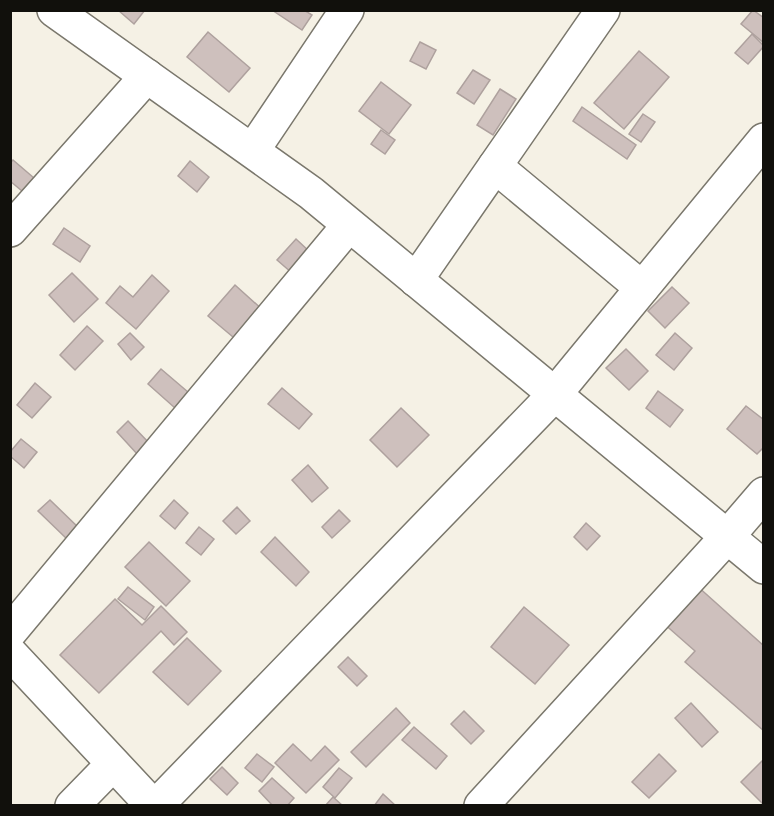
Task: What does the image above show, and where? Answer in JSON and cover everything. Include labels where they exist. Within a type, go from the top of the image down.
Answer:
[{"type":"street","points":[[54,10],[253,150],[349,225],[764,567]]},
{"type":"street","points":[[253,150],[347,10]]},
{"type":"street","points":[[416,280],[603,10]]},
{"type":"street","points":[[10,231],[147,76]]},
{"type":"street","points":[[10,653],[155,806],[555,394],[764,140]]},
{"type":"street","points":[[495,166],[642,288]]},
{"type":"street","points":[[10,632],[349,225]]},
{"type":"street","points":[[481,806],[764,494]]},
{"type":"street","points":[[72,806],[113,764]]},
{"type":"building","points":[[118,10],[145,10],[134,24]]},
{"type":"building","points":[[272,10],[304,10],[312,15],[302,30]]},
{"type":"building","points":[[753,10],[764,18],[764,43],[741,24]]},
{"type":"building","points":[[208,32],[250,68],[229,92],[187,57]]},
{"type":"building","points":[[752,34],[764,46],[748,64],[735,53]]},
{"type":"building","points":[[420,42],[436,50],[426,69],[410,61]]},
{"type":"building","points":[[639,51],[669,77],[624,129],[594,103]]},
{"type":"building","points":[[473,70],[490,80],[474,104],[457,93]]},
{"type":"building","points":[[381,82],[411,105],[389,134],[359,111]]},
{"type":"building","points":[[500,89],[516,99],[493,135],[477,125]]},
{"type":"building","points":[[582,107],[636,145],[627,159],[573,121]]},
{"type":"building","points":[[643,114],[655,122],[641,142],[629,134]]},
{"type":"building","points":[[381,130],[395,140],[385,154],[371,144]]},
{"type":"building","points":[[13,160],[34,178],[22,191],[10,181],[10,163]]},
{"type":"building","points":[[190,161],[209,177],[197,192],[178,176]]},
{"type":"building","points":[[64,228],[90,246],[80,262],[53,244]]},
{"type":"building","points":[[296,239],[310,252],[292,273],[277,260]]},
{"type":"building","points":[[72,273],[98,299],[74,322],[49,295]]},
{"type":"building","points":[[152,275],[169,291],[136,329],[106,303],[120,286],[133,297]]},
{"type":"building","points":[[235,285],[265,312],[239,342],[208,316]]},
{"type":"building","points":[[672,287],[689,303],[665,328],[648,311]]},
{"type":"building","points":[[87,326],[103,341],[75,370],[60,355]]},
{"type":"building","points":[[130,333],[144,347],[131,360],[118,344]]},
{"type":"building","points":[[675,333],[692,348],[674,370],[656,355]]},
{"type":"building","points":[[626,349],[648,371],[629,390],[606,368]]},
{"type":"building","points":[[161,369],[188,392],[175,408],[148,384]]},
{"type":"building","points":[[35,383],[51,397],[32,418],[17,405]]},
{"type":"building","points":[[282,388],[312,414],[299,429],[268,404]]},
{"type":"building","points":[[658,391],[683,410],[670,427],[646,408]]},
{"type":"building","points":[[746,406],[764,420],[764,447],[757,454],[727,429]]},
{"type":"building","points":[[401,408],[429,435],[397,467],[370,440]]},
{"type":"building","points":[[128,421],[150,444],[138,455],[117,432]]},
{"type":"building","points":[[21,439],[37,452],[24,468],[10,456],[10,452]]},
{"type":"building","points":[[308,465],[328,488],[312,502],[292,480]]},
{"type":"building","points":[[50,500],[80,529],[69,541],[38,511]]},
{"type":"building","points":[[174,500],[188,513],[175,529],[160,516]]},
{"type":"building","points":[[237,507],[250,521],[236,534],[223,521]]},
{"type":"building","points":[[339,510],[350,521],[332,538],[322,527]]},
{"type":"building","points":[[586,523],[600,536],[587,550],[574,537]]},
{"type":"building","points":[[199,527],[214,539],[201,555],[186,543]]},
{"type":"building","points":[[275,537],[309,572],[296,586],[261,552]]},
{"type":"building","points":[[149,542],[190,581],[166,606],[125,567]]},
{"type":"building","points":[[696,585],[764,646],[764,731],[685,662],[695,651],[662,622]]},
{"type":"building","points":[[128,587],[154,607],[145,620],[118,599]]},
{"type":"building","points":[[115,599],[142,625],[161,606],[187,632],[174,645],[161,631],[99,693],[60,655]]},
{"type":"building","points":[[524,607],[569,645],[535,684],[491,647]]},
{"type":"building","points":[[187,638],[221,671],[188,705],[153,672]]},
{"type":"building","points":[[348,657],[367,676],[357,686],[338,667]]},
{"type":"building","points":[[691,703],[718,732],[702,747],[675,718]]},
{"type":"building","points":[[396,708],[410,723],[366,767],[351,752]]},
{"type":"building","points":[[464,711],[484,731],[471,744],[451,724]]},
{"type":"building","points":[[414,727],[447,756],[436,769],[402,740]]},
{"type":"building","points":[[293,744],[311,761],[325,746],[339,760],[306,793],[275,763]]},
{"type":"building","points":[[257,754],[274,767],[262,782],[245,768]]},
{"type":"building","points":[[659,754],[676,771],[649,798],[632,782]]},
{"type":"building","points":[[764,759],[764,805],[741,782]]},
{"type":"building","points":[[222,767],[238,783],[227,795],[210,779]]},
{"type":"building","points":[[339,768],[352,778],[335,798],[323,787]]},
{"type":"building","points":[[272,778],[294,798],[287,806],[273,806],[259,791]]},
{"type":"building","points":[[383,794],[396,806],[374,806]]},
{"type":"building","points":[[333,797],[343,806],[325,806]]}]
